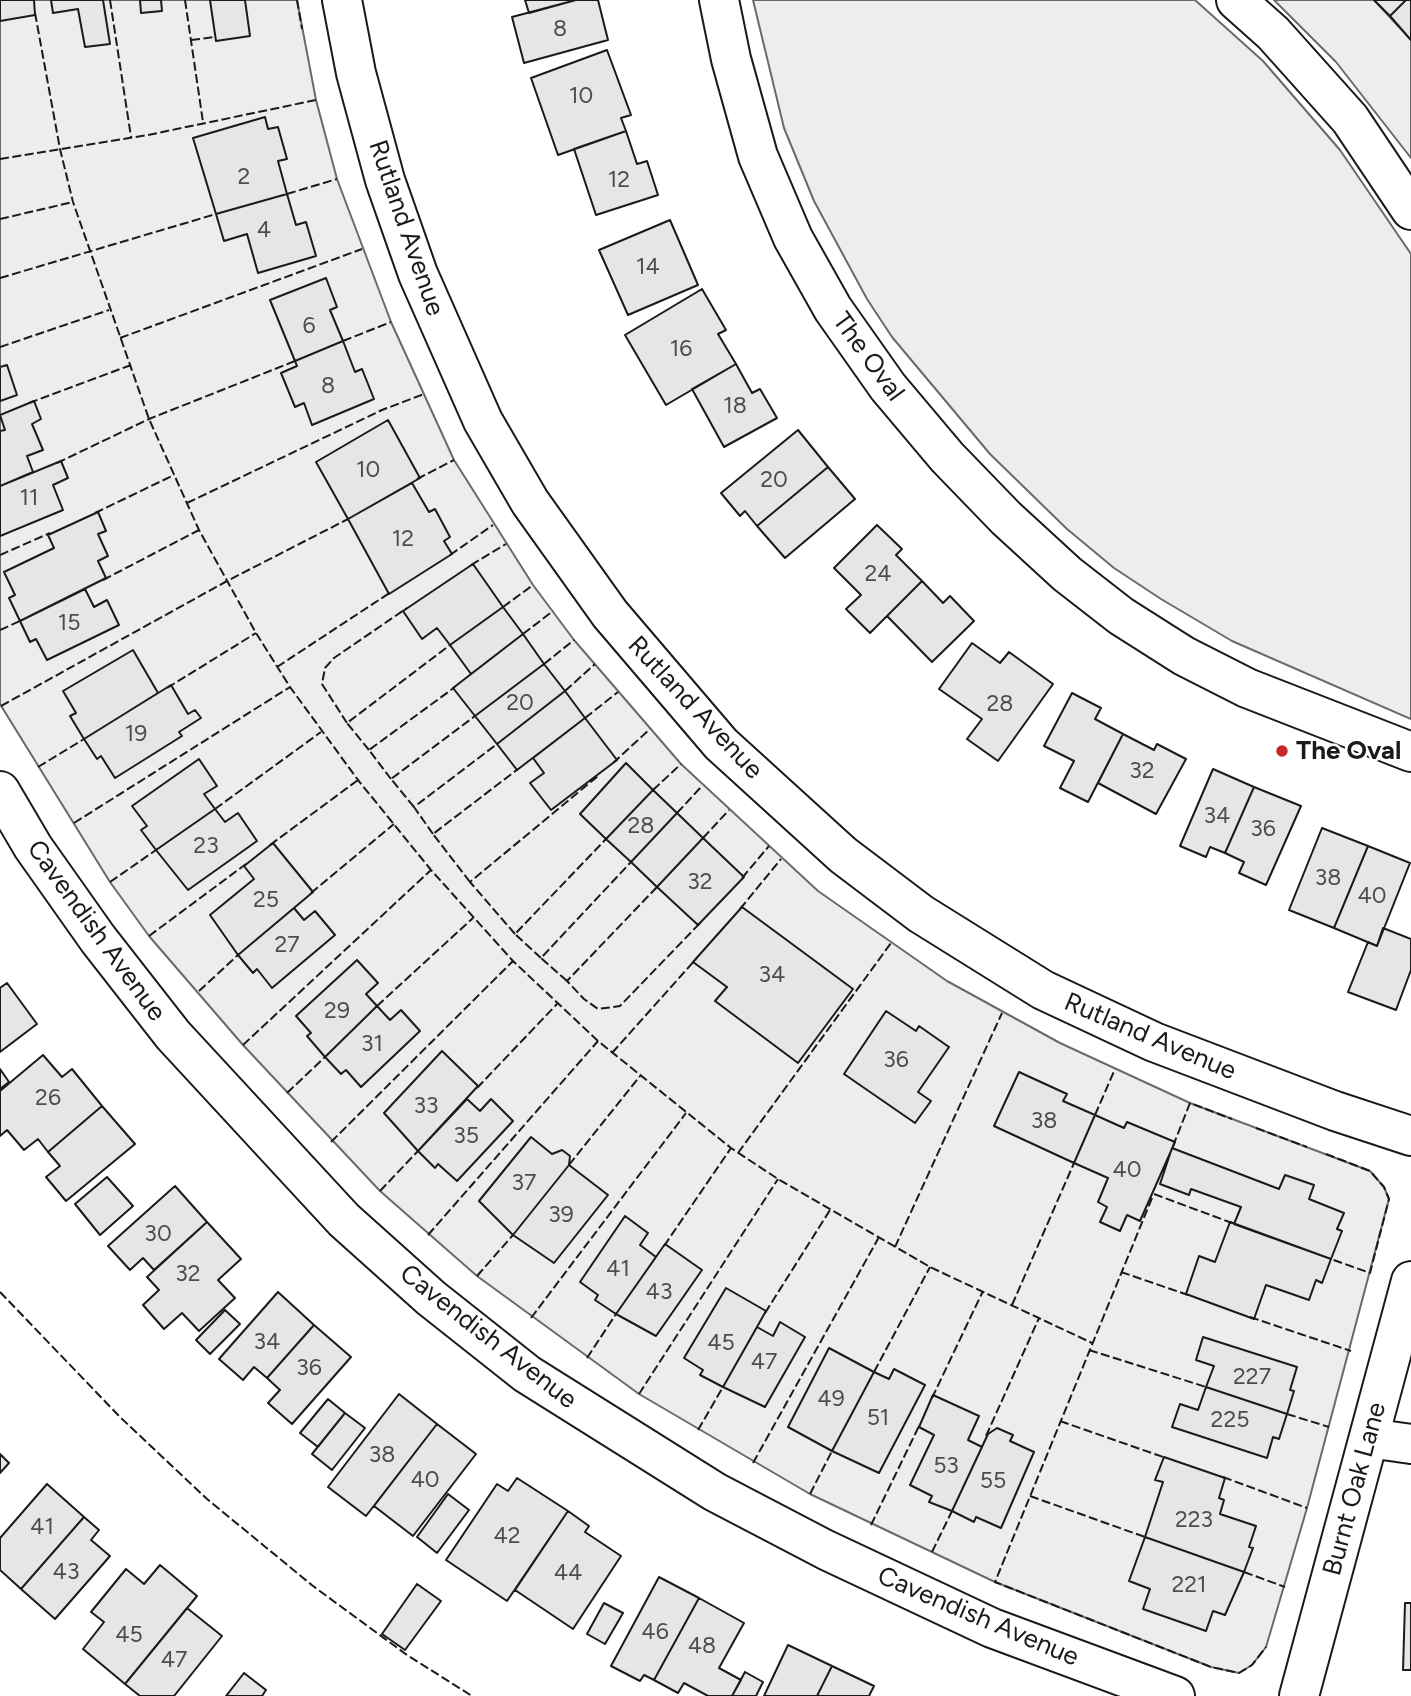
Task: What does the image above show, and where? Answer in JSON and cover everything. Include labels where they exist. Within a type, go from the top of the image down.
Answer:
[{"type":"street","name":"Rutland Avenue","points":[[342,0],[356,72],[385,180],[418,274],[483,421],[530,502],[610,614],[721,744],[843,855],[922,914],[1043,990],[1154,1042],[1335,1111],[1411,1136]]},
{"type":"street","name":"The Oval","points":[[719,0],[731,59],[758,156],[793,238],[833,309],[888,387],[947,457],[1057,565],[1121,616],[1184,656],[1247,688],[1411,751]]},
{"type":"street","points":[[1237,0],[1273,33],[1350,119],[1411,210]]},
{"type":"street","name":"Cavendish Avenue","points":[[0,791],[33,847],[98,939],[173,1035],[344,1220],[431,1298],[527,1374],[715,1492],[826,1550],[992,1628],[1175,1696]]},
{"type":"street","name":"Burnt Oak Lane","points":[[1299,1696],[1411,1281]]},
{"type":"street","points":[[1369,1438],[1411,1444]]},
{"type":"shaded area","points":[[0,0],[297,0],[316,100],[337,179],[391,322],[454,460],[533,585],[574,640],[681,764],[818,891],[947,981],[1060,1043],[1190,1103],[1370,1171],[1384,1187],[1389,1199],[1307,1508],[1266,1647],[1252,1665],[1239,1673],[1211,1667],[995,1582],[810,1494],[639,1394],[477,1276],[380,1191],[243,1045],[149,936],[110,882],[0,704]]},
{"type":"shaded area","points":[[753,0],[1195,0],[1263,61],[1340,150],[1411,254],[1411,719],[1232,641],[1161,599],[1114,568],[1067,529],[990,454],[892,337],[867,299],[814,201],[784,128]]},
{"type":"shaded area","points":[[1274,0],[1374,0],[1411,40],[1411,158],[1336,62]]},
{"type":"building","points":[[0,0],[34,0],[35,15],[0,21]]},
{"type":"building","points":[[51,0],[103,0],[110,44],[85,47],[78,9],[53,13]]},
{"type":"building","points":[[140,0],[161,0],[162,11],[141,13]]},
{"type":"building","points":[[210,0],[245,0],[250,36],[216,41]]},
{"type":"building","points":[[525,0],[576,0],[529,13]]},
{"type":"building","points":[[576,0],[598,0],[608,40],[524,63],[512,17]]},
{"type":"building","points":[[1374,0],[1406,0],[1390,16]]},
{"type":"building","points":[[1406,0],[1411,0],[1411,40],[1390,16]]},
{"type":"building","points":[[607,50],[631,115],[621,118],[626,131],[558,155],[531,78]]},
{"type":"building","points":[[265,117],[268,129],[278,127],[287,159],[278,161],[287,194],[216,214],[193,138]]},
{"type":"building","points":[[626,131],[637,164],[647,161],[658,195],[596,215],[574,149]]},
{"type":"building","points":[[287,194],[296,225],[306,222],[316,256],[258,273],[247,234],[224,241],[216,214]]},
{"type":"building","points":[[670,220],[698,285],[628,315],[599,250]]},
{"type":"building","points":[[326,278],[337,307],[330,310],[343,341],[295,361],[270,300]]},
{"type":"building","points":[[702,289],[726,330],[718,334],[736,364],[666,405],[625,335]]},
{"type":"building","points":[[343,341],[355,372],[362,369],[374,399],[312,425],[304,403],[295,407],[281,373],[297,366],[295,361]]},
{"type":"building","points":[[736,364],[752,393],[760,389],[777,418],[724,447],[692,389]]},
{"type":"building","points":[[7,365],[17,395],[0,401],[0,367]]},
{"type":"building","points":[[34,401],[41,419],[32,424],[43,450],[27,456],[33,472],[0,486],[0,431],[5,430],[0,415]]},
{"type":"building","points":[[388,420],[420,478],[348,519],[316,462]]},
{"type":"building","points":[[798,430],[828,467],[757,526],[745,511],[740,516],[721,493]]},
{"type":"building","points":[[61,461],[68,478],[53,485],[63,510],[0,536],[0,486]]},
{"type":"building","points":[[828,467],[855,499],[785,558],[757,526]]},
{"type":"building","points":[[412,483],[429,512],[435,509],[450,537],[444,541],[452,554],[389,594],[348,519]]},
{"type":"building","points":[[98,512],[106,531],[98,534],[108,556],[98,561],[106,578],[20,621],[9,598],[15,595],[4,572],[54,548],[48,535]]},
{"type":"building","points":[[877,525],[902,549],[896,555],[922,581],[870,633],[846,609],[861,595],[834,568]]},
{"type":"building","points":[[473,564],[503,607],[450,645],[437,628],[422,639],[403,611]]},
{"type":"building","points":[[922,581],[943,603],[950,596],[974,621],[932,662],[887,616]]},
{"type":"building","points":[[85,589],[94,607],[107,600],[119,625],[47,660],[36,639],[30,642],[20,621]]},
{"type":"building","points":[[503,607],[523,634],[471,674],[450,645]]},
{"type":"building","points":[[523,634],[544,664],[475,716],[453,688]]},
{"type":"building","points":[[972,643],[1000,663],[1009,652],[1053,684],[998,761],[967,739],[982,719],[939,689]]},
{"type":"building","points":[[133,650],[158,693],[84,739],[70,716],[76,713],[63,691]]},
{"type":"building","points":[[544,664],[565,691],[497,744],[475,716]]},
{"type":"building","points":[[171,685],[188,714],[195,710],[201,718],[179,732],[182,736],[115,778],[101,756],[97,759],[84,739]]},
{"type":"building","points":[[565,691],[585,718],[517,770],[497,744]]},
{"type":"building","points":[[1072,693],[1101,708],[1095,719],[1123,734],[1088,802],[1060,788],[1074,761],[1044,746]]},
{"type":"building","points":[[585,718],[617,760],[551,810],[530,783],[544,773],[533,758]]},
{"type":"building","points":[[1123,734],[1154,750],[1157,744],[1186,759],[1156,814],[1098,783]]},
{"type":"building","points":[[199,759],[217,786],[204,794],[215,809],[156,850],[141,830],[147,826],[132,806]]},
{"type":"building","points":[[626,763],[653,790],[606,839],[580,814]]},
{"type":"building","points":[[1213,769],[1254,787],[1225,853],[1210,847],[1206,857],[1180,846]]},
{"type":"building","points":[[1254,787],[1301,806],[1266,885],[1239,873],[1244,862],[1225,853]]},
{"type":"building","points":[[653,790],[677,813],[631,862],[606,839]]},
{"type":"building","points":[[215,809],[225,822],[238,813],[257,841],[188,890],[156,850]]},
{"type":"building","points":[[677,813],[703,838],[657,887],[631,862]]},
{"type":"building","points":[[1322,828],[1368,846],[1334,928],[1289,910]]},
{"type":"building","points":[[703,838],[744,877],[698,925],[657,887]]},
{"type":"building","points":[[273,843],[313,892],[238,955],[210,915],[254,879],[244,866]]},
{"type":"building","points":[[1368,846],[1410,863],[1377,946],[1334,928]]},
{"type":"building","points":[[742,907],[853,989],[798,1063],[715,1001],[727,987],[693,962]]},
{"type":"building","points":[[294,908],[304,920],[315,911],[335,935],[272,988],[257,969],[253,973],[238,955]]},
{"type":"building","points":[[1383,928],[1411,939],[1411,970],[1396,1010],[1348,992],[1368,942],[1377,946]]},
{"type":"building","points":[[357,960],[378,983],[366,994],[377,1006],[325,1057],[307,1036],[311,1033],[296,1016]]},
{"type":"building","points":[[7,983],[37,1024],[0,1052],[0,988]]},
{"type":"building","points":[[377,1006],[390,1020],[401,1010],[420,1031],[361,1087],[346,1070],[341,1074],[325,1057]]},
{"type":"building","points":[[886,1011],[916,1031],[919,1026],[949,1047],[918,1092],[931,1101],[915,1123],[844,1074]]},
{"type":"building","points":[[442,1051],[478,1086],[418,1151],[384,1113]]},
{"type":"building","points":[[43,1055],[62,1077],[72,1069],[102,1106],[48,1152],[38,1139],[24,1150],[7,1130],[0,1136],[0,1091]]},
{"type":"building","points":[[0,1069],[9,1082],[0,1089]]},
{"type":"building","points":[[1019,1072],[1067,1094],[1063,1101],[1095,1115],[1074,1163],[994,1126]]},
{"type":"building","points":[[467,1099],[480,1111],[491,1099],[513,1121],[457,1181],[438,1164],[435,1168],[418,1151]]},
{"type":"building","points":[[102,1106],[135,1144],[66,1201],[46,1177],[60,1166],[48,1152]]},
{"type":"building","points":[[1095,1115],[1124,1128],[1127,1122],[1175,1142],[1140,1221],[1127,1215],[1120,1231],[1100,1222],[1107,1207],[1098,1202],[1108,1178],[1074,1163]]},
{"type":"building","points":[[531,1137],[552,1154],[562,1150],[570,1156],[569,1165],[513,1235],[479,1201]]},
{"type":"building","points":[[1172,1148],[1279,1189],[1285,1175],[1314,1185],[1309,1199],[1344,1213],[1337,1229],[1342,1231],[1331,1259],[1234,1224],[1241,1207],[1191,1189],[1189,1195],[1160,1184]]},
{"type":"building","points":[[569,1165],[608,1195],[554,1263],[513,1235]]},
{"type":"building","points":[[107,1177],[133,1206],[100,1235],[75,1204]]},
{"type":"building","points":[[175,1186],[207,1222],[154,1270],[143,1258],[130,1270],[108,1246]]},
{"type":"building","points":[[625,1216],[648,1233],[640,1245],[656,1257],[616,1314],[595,1300],[598,1295],[580,1282]]},
{"type":"building","points":[[207,1222],[241,1259],[218,1280],[235,1298],[199,1331],[182,1313],[164,1329],[143,1305],[159,1290],[147,1277]]},
{"type":"building","points":[[1230,1222],[1331,1259],[1322,1283],[1316,1280],[1309,1300],[1266,1285],[1254,1319],[1186,1294],[1199,1256],[1215,1262]]},
{"type":"building","points":[[665,1244],[702,1270],[656,1336],[616,1314]]},
{"type":"building","points":[[726,1288],[766,1311],[723,1387],[700,1375],[703,1370],[684,1358]]},
{"type":"building","points":[[278,1292],[314,1325],[267,1378],[254,1367],[243,1380],[219,1359]]},
{"type":"building","points":[[225,1310],[240,1324],[210,1354],[196,1340]]},
{"type":"building","points":[[780,1322],[805,1337],[765,1407],[723,1387],[757,1327],[773,1336]]},
{"type":"building","points":[[314,1325],[351,1357],[292,1424],[268,1403],[280,1390],[267,1378]]},
{"type":"building","points":[[1203,1337],[1297,1367],[1287,1414],[1206,1387],[1214,1366],[1196,1360]]},
{"type":"building","points":[[829,1348],[874,1372],[832,1451],[788,1427]]},
{"type":"building","points":[[894,1369],[925,1385],[879,1473],[832,1451],[874,1372],[889,1379]]},
{"type":"building","points":[[1206,1387],[1287,1414],[1279,1439],[1273,1437],[1267,1458],[1172,1427],[1180,1404],[1198,1410]]},
{"type":"building","points":[[399,1394],[437,1424],[366,1516],[328,1487]]},
{"type":"building","points":[[933,1395],[979,1416],[968,1440],[982,1447],[952,1511],[929,1502],[932,1496],[910,1485],[934,1435],[919,1427]]},
{"type":"building","points":[[328,1399],[345,1413],[318,1447],[300,1433]]},
{"type":"building","points":[[345,1413],[365,1428],[332,1470],[312,1454]]},
{"type":"building","points":[[437,1424],[476,1454],[413,1536],[374,1506]]},
{"type":"building","points":[[997,1428],[1013,1435],[1010,1441],[1034,1452],[1001,1528],[976,1517],[974,1522],[952,1511],[988,1434]]},
{"type":"building","points":[[0,1454],[9,1463],[0,1473]]},
{"type":"building","points":[[1164,1457],[1225,1478],[1219,1498],[1224,1500],[1220,1514],[1256,1526],[1249,1547],[1253,1548],[1244,1572],[1145,1537],[1163,1482],[1155,1480]]},
{"type":"building","points":[[517,1478],[568,1511],[507,1601],[446,1560],[497,1484],[508,1491]]},
{"type":"building","points":[[47,1484],[84,1517],[21,1589],[0,1570],[0,1538]]},
{"type":"building","points":[[448,1494],[469,1510],[437,1553],[417,1537]]},
{"type":"building","points":[[568,1511],[589,1526],[585,1532],[621,1556],[573,1629],[515,1590]]},
{"type":"building","points":[[84,1517],[99,1530],[91,1540],[110,1556],[55,1619],[21,1589]]},
{"type":"building","points":[[1145,1537],[1244,1572],[1225,1615],[1213,1611],[1206,1631],[1143,1609],[1150,1589],[1129,1581]]},
{"type":"building","points":[[160,1565],[197,1596],[125,1684],[83,1649],[104,1622],[91,1612],[126,1569],[144,1584]]},
{"type":"building","points":[[659,1577],[699,1598],[654,1680],[644,1675],[640,1681],[611,1666]]},
{"type":"building","points":[[417,1584],[441,1601],[405,1650],[382,1634]]},
{"type":"building","points":[[699,1598],[744,1623],[719,1668],[741,1680],[732,1696],[708,1696],[684,1683],[678,1693],[654,1680]]},
{"type":"building","points":[[604,1603],[623,1613],[605,1644],[587,1634]]},
{"type":"building","points":[[1405,1603],[1411,1603],[1411,1670],[1403,1670]]},
{"type":"building","points":[[187,1608],[222,1636],[174,1696],[140,1696],[125,1684]]},
{"type":"building","points":[[788,1645],[832,1666],[817,1696],[764,1696]]},
{"type":"building","points":[[832,1666],[874,1686],[869,1696],[817,1696]]},
{"type":"building","points":[[745,1672],[763,1682],[756,1696],[732,1696]]},
{"type":"building","points":[[244,1673],[266,1690],[262,1696],[226,1696]]},
{"type":"fence","points":[[110,0],[131,137]]},
{"type":"fence","points":[[185,0],[203,122]]},
{"type":"fence","points":[[297,0],[302,29]]},
{"type":"fence","points":[[35,13],[60,149],[73,202],[149,419],[199,530],[256,633],[290,687],[358,780],[431,870],[513,961],[598,1041],[731,1148],[778,1179],[930,1267],[1092,1343]]},
{"type":"fence","points":[[191,40],[215,37]]},
{"type":"fence","points":[[0,159],[148,135],[316,100]]},
{"type":"fence","points":[[287,194],[337,179]]},
{"type":"fence","points":[[0,219],[73,202]]},
{"type":"fence","points":[[0,278],[216,214]]},
{"type":"fence","points":[[120,338],[362,249]]},
{"type":"fence","points":[[0,347],[109,310]]},
{"type":"fence","points":[[343,341],[391,322]]},
{"type":"fence","points":[[57,463],[149,419],[295,361]]},
{"type":"fence","points":[[29,403],[131,365]]},
{"type":"fence","points":[[187,503],[382,410],[424,394]]},
{"type":"fence","points":[[417,479],[454,460]]},
{"type":"fence","points":[[95,513],[174,475]]},
{"type":"fence","points":[[1,706],[227,581],[348,519]]},
{"type":"fence","points":[[450,555],[493,525]]},
{"type":"fence","points":[[103,580],[199,530]]},
{"type":"fence","points":[[0,555],[50,533]]},
{"type":"fence","points":[[471,565],[506,544]]},
{"type":"fence","points":[[503,607],[533,585]]},
{"type":"fence","points":[[277,667],[391,592]]},
{"type":"fence","points":[[347,723],[322,684],[325,668],[334,658],[407,608]]},
{"type":"fence","points":[[523,634],[553,611]]},
{"type":"fence","points":[[0,630],[20,621]]},
{"type":"fence","points":[[167,688],[256,633]]},
{"type":"fence","points":[[544,664],[574,640]]},
{"type":"fence","points":[[369,750],[347,723],[450,645]]},
{"type":"fence","points":[[565,691],[595,664]]},
{"type":"fence","points":[[74,823],[290,687]]},
{"type":"fence","points":[[391,779],[369,750],[455,687]]},
{"type":"fence","points":[[585,718],[618,692]]},
{"type":"fence","points":[[414,807],[391,779],[475,716]]},
{"type":"fence","points":[[613,763],[650,729]]},
{"type":"fence","points":[[215,809],[321,732]]},
{"type":"fence","points":[[38,767],[84,739]]},
{"type":"fence","points":[[433,834],[414,807],[497,744]]},
{"type":"fence","points":[[653,790],[681,764]]},
{"type":"fence","points":[[470,882],[433,834],[518,769]]},
{"type":"fence","points":[[515,934],[470,882],[598,776]]},
{"type":"fence","points":[[270,845],[358,780]]},
{"type":"fence","points":[[677,813],[702,786]]},
{"type":"fence","points":[[703,838],[729,810]]},
{"type":"fence","points":[[311,893],[394,824]]},
{"type":"fence","points":[[541,958],[515,934],[606,839]]},
{"type":"fence","points":[[742,878],[769,846]]},
{"type":"fence","points":[[110,882],[156,850]]},
{"type":"fence","points":[[740,909],[781,859]]},
{"type":"fence","points":[[567,981],[541,958],[631,862]]},
{"type":"fence","points":[[149,936],[246,864]]},
{"type":"fence","points":[[243,1045],[431,870]]},
{"type":"fence","points":[[657,887],[567,981],[584,999],[598,1009],[620,1006],[701,922]]},
{"type":"fence","points":[[377,1006],[473,918]]},
{"type":"fence","points":[[738,1153],[891,943]]},
{"type":"fence","points":[[199,991],[238,955]]},
{"type":"fence","points":[[612,1053],[696,959]]},
{"type":"fence","points":[[331,1142],[513,961]]},
{"type":"fence","points":[[477,1088],[557,1004]]},
{"type":"fence","points":[[895,1247],[1002,1013]]},
{"type":"fence","points":[[428,1235],[598,1041]]},
{"type":"fence","points":[[287,1093],[325,1057]]},
{"type":"fence","points":[[1095,1115],[1115,1069]]},
{"type":"fence","points":[[569,1165],[640,1076]]},
{"type":"fence","points":[[1173,1146],[1190,1103],[1232,1119]]},
{"type":"fence","points":[[531,1318],[686,1113]]},
{"type":"fence","points":[[1256,1128],[1307,1147]]},
{"type":"fence","points":[[664,1246],[731,1148]]},
{"type":"fence","points":[[380,1191],[418,1151]]},
{"type":"fence","points":[[1326,1154],[1370,1171],[1384,1187],[1389,1199],[1370,1273],[1331,1259]]},
{"type":"fence","points":[[1012,1305],[1074,1163]]},
{"type":"fence","points":[[639,1394],[778,1179]]},
{"type":"fence","points":[[1154,1194],[1232,1223]]},
{"type":"fence","points":[[1152,1198],[995,1582],[1211,1667],[1239,1673],[1252,1665],[1266,1647]]},
{"type":"fence","points":[[765,1313],[830,1210]]},
{"type":"fence","points":[[477,1276],[513,1235]]},
{"type":"fence","points":[[753,1463],[879,1237]]},
{"type":"fence","points":[[874,1372],[930,1267]]},
{"type":"fence","points":[[1121,1272],[1188,1295]]},
{"type":"fence","points":[[932,1398],[983,1291]]},
{"type":"fence","points":[[0,1292],[120,1417],[207,1499],[313,1586],[407,1655],[472,1696]]},
{"type":"fence","points":[[587,1358],[616,1314]]},
{"type":"fence","points":[[1250,1317],[1351,1351]]},
{"type":"fence","points":[[986,1436],[1039,1318]]},
{"type":"fence","points":[[1089,1350],[1206,1387]]},
{"type":"fence","points":[[698,1430],[723,1387]]},
{"type":"fence","points":[[1287,1414],[1329,1427]]},
{"type":"fence","points":[[1060,1421],[1166,1458]]},
{"type":"fence","points":[[871,1525],[920,1424]]},
{"type":"fence","points":[[810,1494],[832,1451]]},
{"type":"fence","points":[[1223,1477],[1307,1508]]},
{"type":"fence","points":[[1030,1496],[1145,1537]]},
{"type":"fence","points":[[932,1552],[952,1511]]},
{"type":"fence","points":[[1244,1572],[1285,1587]]},
{"type":"place","name":"The Oval","points":[[1282,751]]}]
